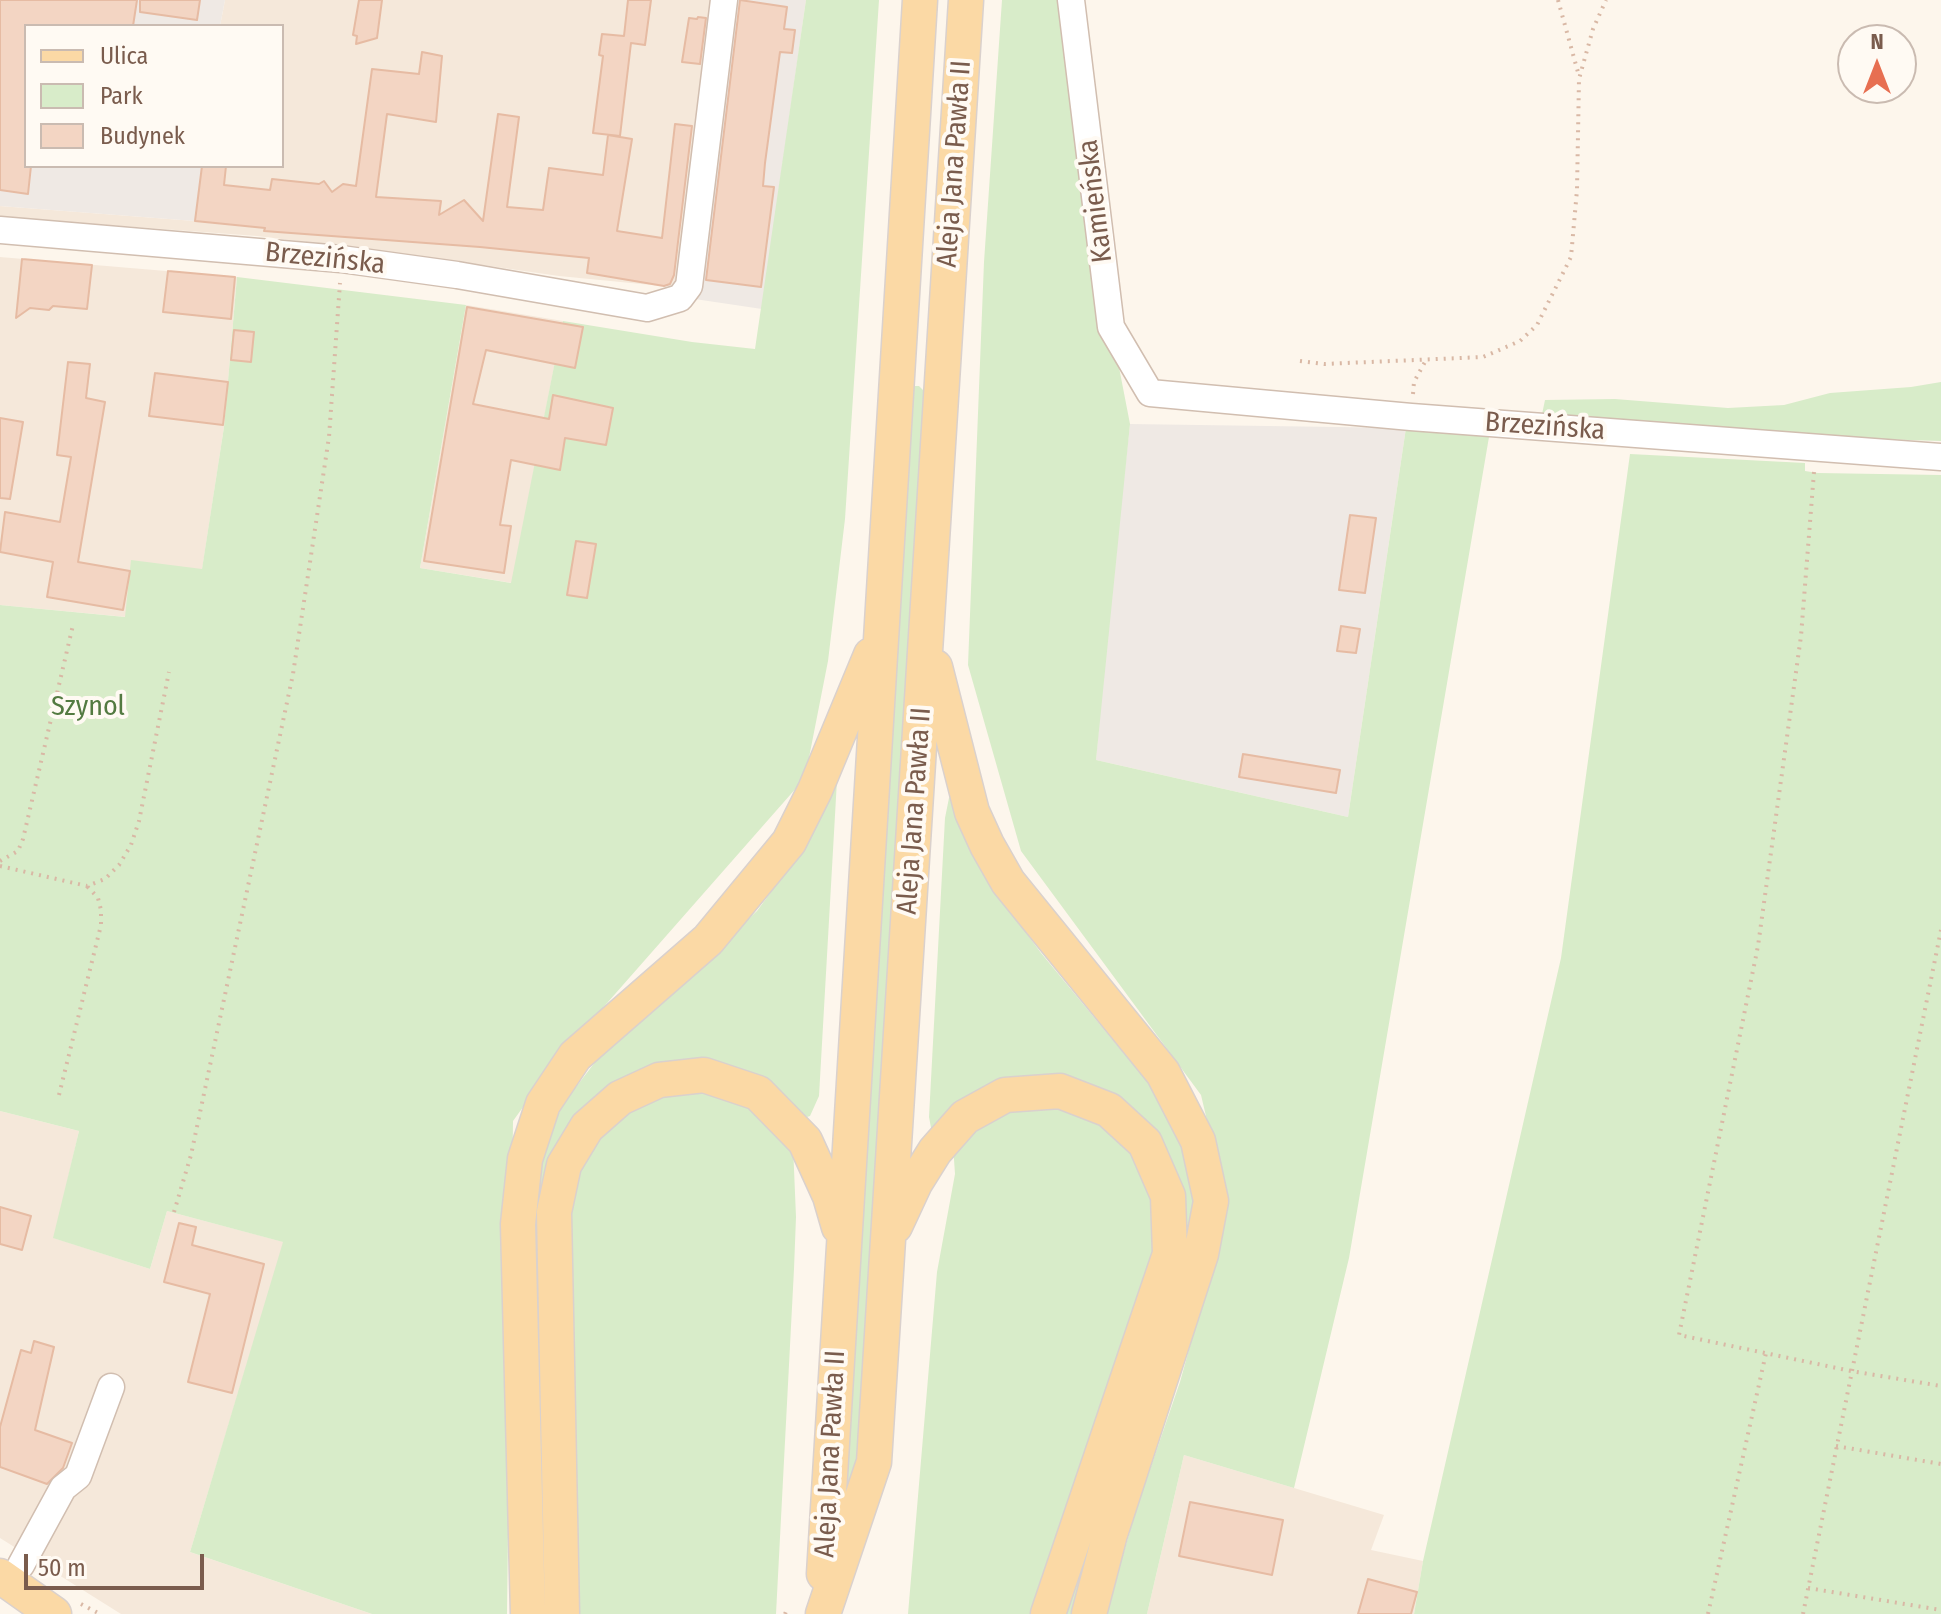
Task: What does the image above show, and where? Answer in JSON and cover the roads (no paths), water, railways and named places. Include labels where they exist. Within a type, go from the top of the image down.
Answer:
[{"type":"main road","name":"Aleja Jana Pawła II","points":[[822,1614],[920,0]]},
{"type":"main road","name":"Aleja Jana Pawła II","points":[[822,1614],[874,1462],[966,0]]},
{"type":"main road","points":[[528,1614],[518,1224],[525,1159],[543,1104],[575,1056],[708,940],[789,842],[815,790],[882,629]]},
{"type":"main road","points":[[926,631],[972,812],[987,845],[1008,882],[1163,1073],[1198,1141],[1211,1201],[1201,1254],[1110,1534],[1089,1614]]},
{"type":"main road","points":[[562,1614],[554,1212],[564,1165],[587,1127],[620,1098],[659,1080],[704,1075],[758,1093],[805,1141],[830,1196],[844,1245]]},
{"type":"main road","points":[[887,1244],[915,1183],[935,1151],[965,1117],[1005,1095],[1060,1091],[1109,1110],[1145,1143],[1168,1196],[1170,1254],[1048,1614]]},
{"type":"main road","points":[[10,1570],[54,1614]]},
{"type":"street","name":"Brzezińska","points":[[0,230],[341,259],[457,275],[647,308],[680,298],[689,286],[724,0]]},
{"type":"street","name":"Kamieńska","points":[[1071,0],[1111,327],[1150,393]]},
{"type":"street","name":"Brzezińska","points":[[1150,393],[1411,417],[1941,457]]},
{"type":"street","points":[[10,1570],[63,1488],[78,1476],[111,1387]]},
{"type":"park label","name":"Szynol","points":[[88,707]]}]
